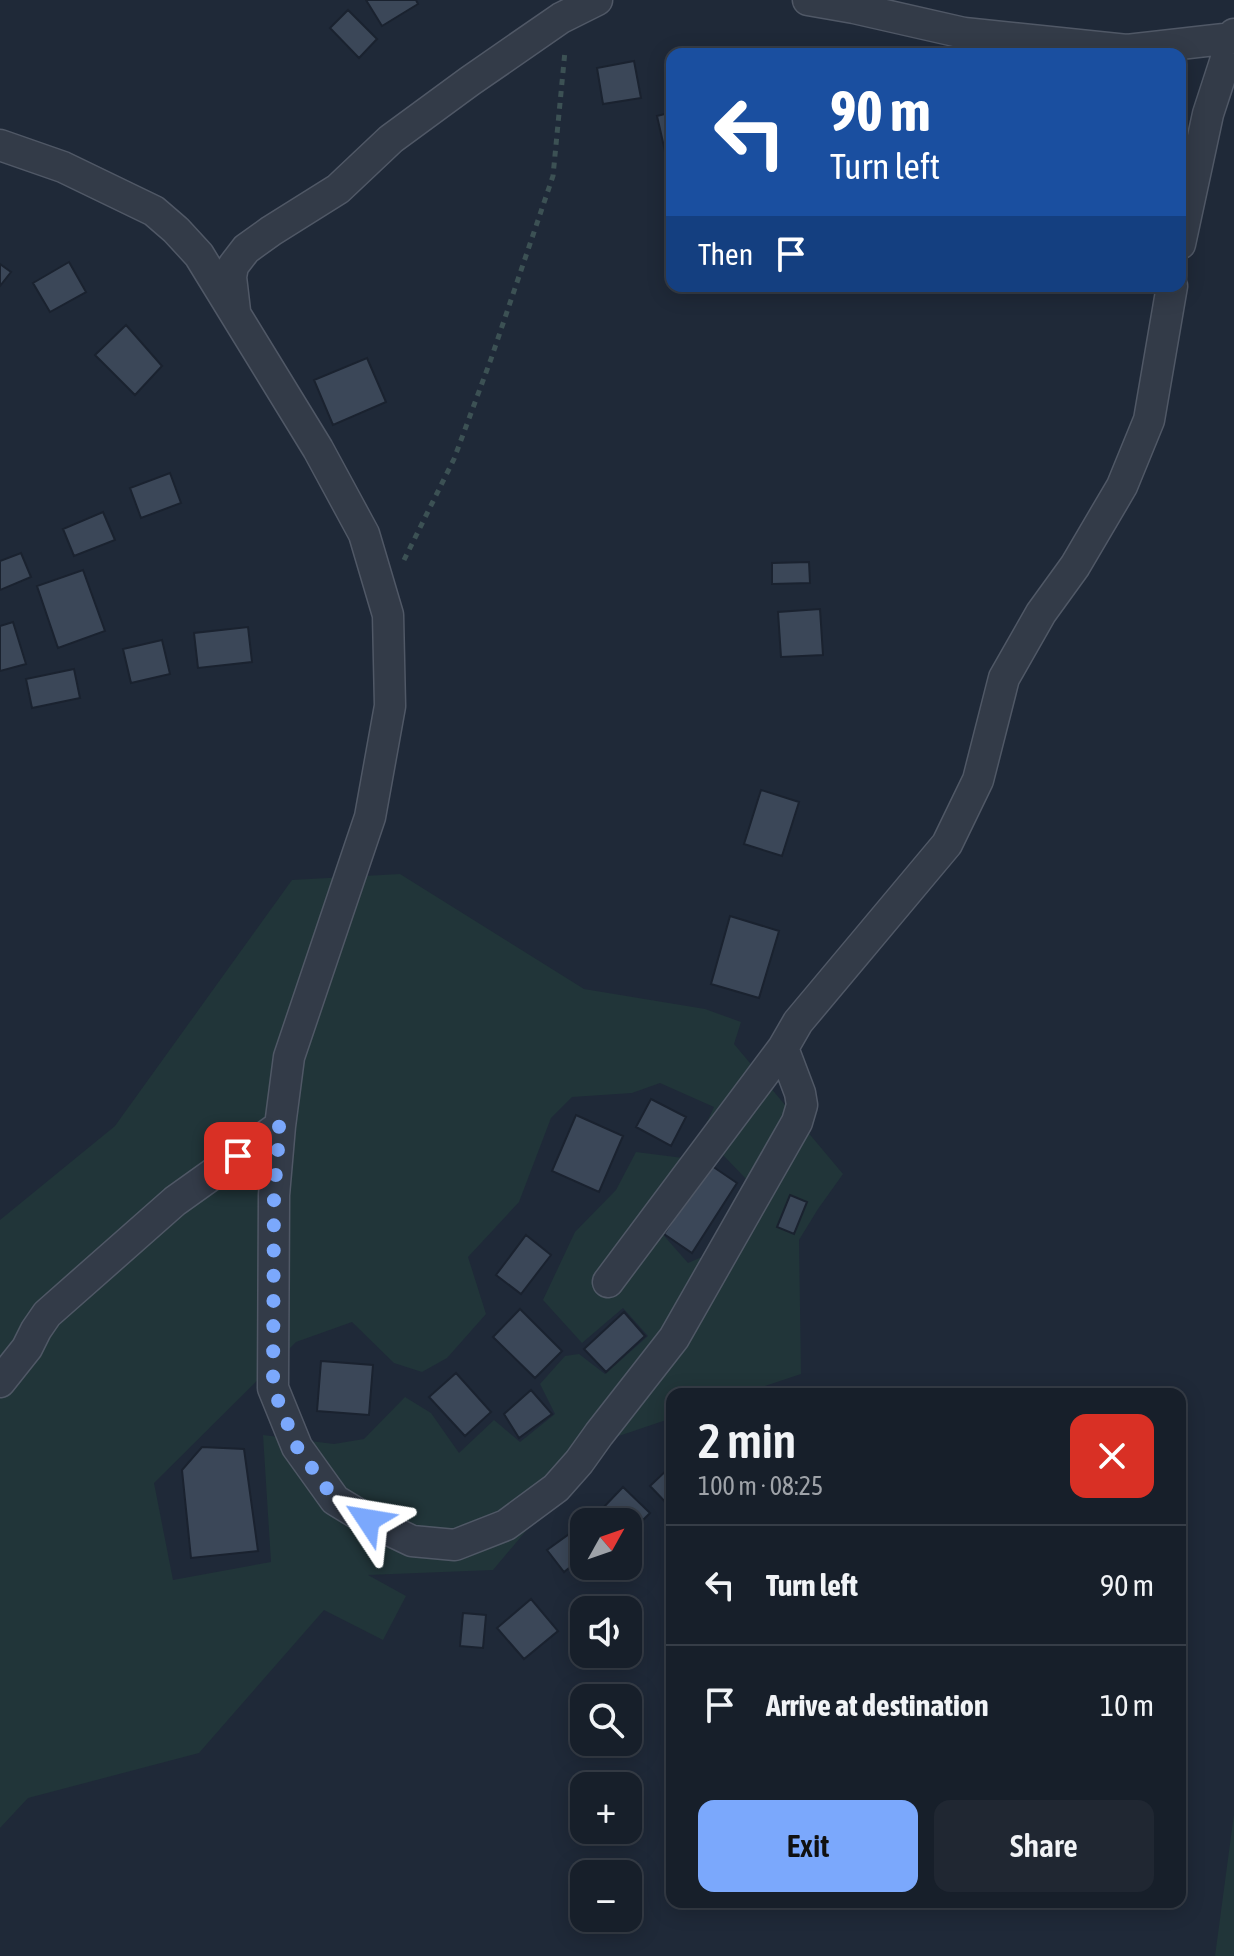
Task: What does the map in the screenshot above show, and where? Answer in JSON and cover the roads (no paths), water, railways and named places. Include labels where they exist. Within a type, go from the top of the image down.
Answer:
[{"type":"street","points":[[236,317],[231,277],[233,266],[246,249],[338,189],[391,139],[561,18],[597,0]]},
{"type":"street","points":[[808,0],[964,33],[1108,48]]},
{"type":"street","points":[[1142,48],[1233,36],[1208,114],[1186,216]]},
{"type":"street","points":[[0,145],[63,167],[154,211],[199,255],[318,449],[364,534],[388,615],[390,706],[370,817],[289,1057],[274,1195],[273,1388],[297,1447],[335,1500],[412,1541],[455,1545],[506,1525],[556,1488],[674,1338],[797,1122],[802,1105],[800,1093],[783,1048]]},
{"type":"street","points":[[608,1282],[783,1048],[798,1022],[947,844],[978,780],[1004,678],[1041,613],[1075,566],[1122,486],[1149,420],[1171,292]]},
{"type":"street","points":[[0,1382],[27,1348],[47,1314],[175,1201],[280,1126]]}]
